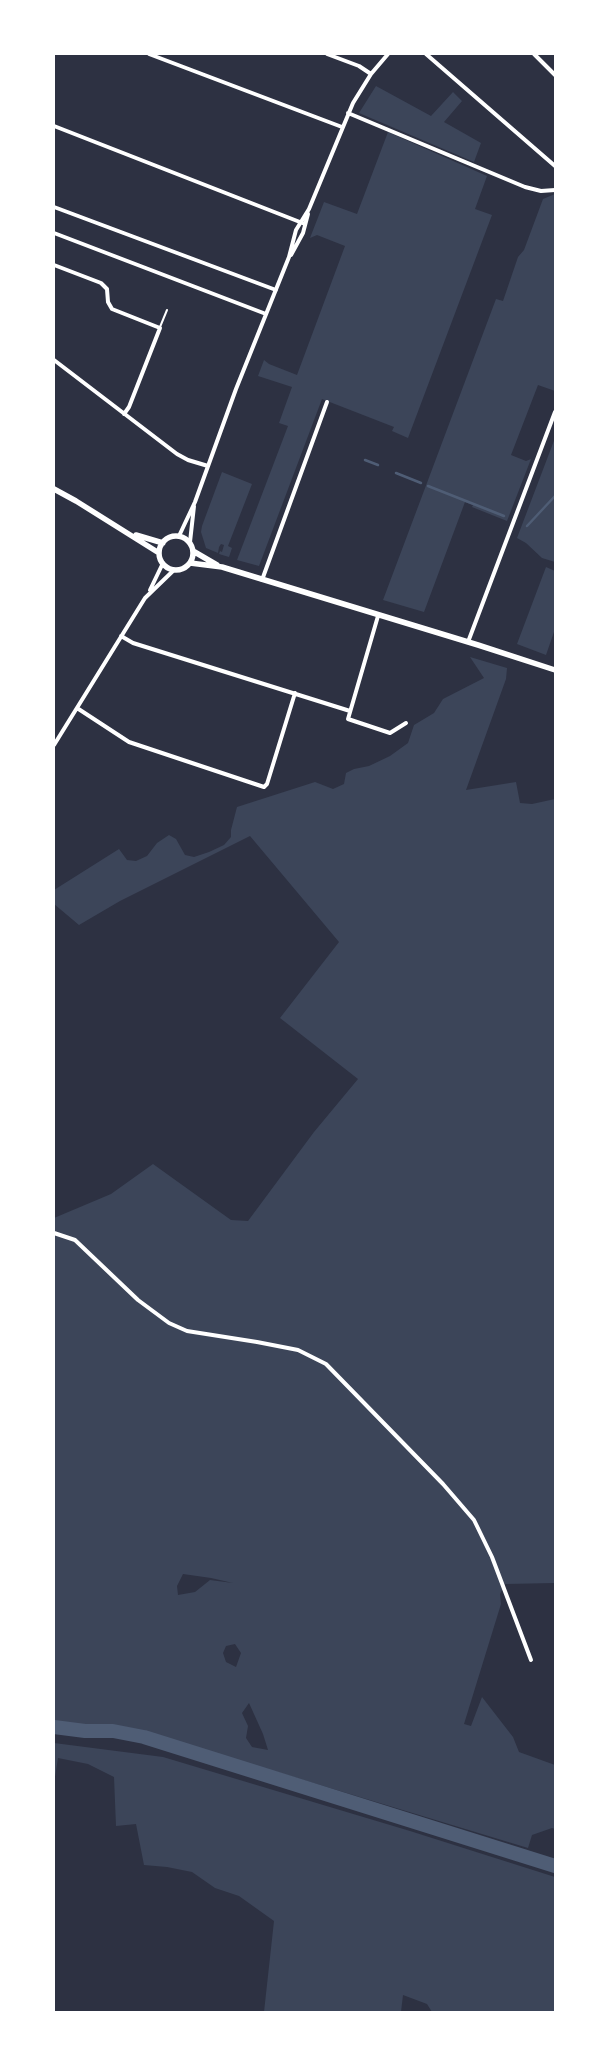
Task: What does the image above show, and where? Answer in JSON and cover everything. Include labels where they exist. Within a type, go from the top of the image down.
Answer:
[{"type":"main road","points":[[54,484],[70,497]]},
{"type":"main road","points":[[54,489],[130,533],[160,553]]},
{"type":"main road","points":[[130,533],[163,543]]},
{"type":"main road","points":[[178,536],[190,542],[193,551],[190,563],[183,569],[174,570],[163,564],[160,553],[163,543],[170,537],[178,536]]},
{"type":"main road","points":[[193,551],[222,567]]},
{"type":"main road","points":[[190,563],[222,567],[555,670]]},
{"type":"street","points":[[149,54],[342,127]]},
{"type":"street","points":[[327,54],[359,66],[371,74]]},
{"type":"street","points":[[290,257],[292,240],[303,223],[348,113],[371,74],[388,54]]},
{"type":"street","points":[[426,54],[555,166]]},
{"type":"street","points":[[534,54],[555,75]]},
{"type":"street","points":[[348,113],[525,187],[542,191],[555,190]]},
{"type":"street","points":[[54,126],[303,223]]},
{"type":"street","points":[[54,207],[276,290]]},
{"type":"street","points":[[178,536],[195,502],[266,314],[290,257],[299,243],[303,223]]},
{"type":"street","points":[[54,234],[266,314]]},
{"type":"street","points":[[54,265],[100,283],[107,289],[108,302],[112,309],[160,328],[129,407],[124,414]]},
{"type":"street","points":[[54,360],[182,457],[208,466]]},
{"type":"street","points":[[262,580],[327,402]]},
{"type":"street","points":[[468,642],[555,412]]},
{"type":"street","points":[[190,542],[195,502]]},
{"type":"street","points":[[54,745],[149,592],[163,564]]},
{"type":"street","points":[[149,592],[174,570]]},
{"type":"street","points":[[378,616],[348,719],[390,733],[406,723]]},
{"type":"street","points":[[121,636],[132,643],[350,711]]},
{"type":"street","points":[[76,708],[129,742],[264,787],[267,784],[294,693]]},
{"type":"street","points":[[54,1233],[75,1240],[138,1300],[169,1323],[188,1331],[298,1350],[326,1364],[443,1484],[474,1520],[492,1557],[531,1660]]},
{"type":"lane","points":[[160,328],[167,310]]},
{"type":"shaded area","points":[[376,86],[431,116],[453,92],[462,101],[444,122],[481,143],[474,162],[359,113]]},
{"type":"shaded area","points":[[388,132],[487,176],[475,209],[492,215],[408,438],[392,431],[394,427],[322,399],[259,566],[237,560],[288,426],[279,423],[292,387],[258,376],[264,360],[269,364],[297,375],[345,246],[317,235],[310,238],[324,202],[357,214]]},
{"type":"shaded area","points":[[555,194],[555,391],[538,385],[511,455],[526,461],[531,459],[507,521],[472,507],[473,505],[465,502],[424,612],[383,600],[496,299],[503,301],[518,257],[524,250],[543,199]]},
{"type":"shaded area","points":[[555,438],[555,562],[542,558],[526,543],[517,538]]},
{"type":"shaded area","points":[[222,472],[252,484],[228,546],[232,548],[229,557],[219,554],[220,551],[222,552],[224,545],[221,544],[218,553],[206,548],[201,532]]},
{"type":"shaded area","points":[[546,567],[555,571],[555,629],[546,655],[517,644]]},
{"type":"shaded area","points":[[470,657],[507,668],[506,679],[466,790],[516,782],[520,803],[532,804],[555,799],[555,1583],[505,1584],[500,1594],[501,1604],[464,1724],[471,1726],[482,1697],[513,1737],[519,1752],[555,1765],[555,1829],[552,1828],[532,1835],[528,1848],[189,1747],[113,1728],[54,1725],[54,1218],[111,1194],[153,1164],[231,1220],[248,1221],[314,1132],[358,1079],[280,1018],[339,942],[250,836],[120,901],[79,925],[54,904],[54,890],[119,849],[127,860],[136,861],[147,856],[157,843],[169,835],[176,839],[185,855],[194,857],[224,845],[231,837],[237,807],[315,782],[333,789],[344,784],[346,773],[369,766],[390,756],[408,743],[414,725],[434,713],[443,699],[484,678]],"holes":[[[183,1574],[211,1578],[233,1583],[210,1580],[195,1592],[178,1595],[177,1586]],[[235,1644],[241,1653],[236,1667],[226,1662],[223,1653],[226,1646]],[[249,1703],[268,1750],[252,1747],[246,1738],[248,1726],[242,1713]]]},
{"type":"shaded area","points":[[54,1743],[163,1757],[410,1831],[555,1877],[555,2012],[432,2012],[427,2004],[403,1995],[401,2012],[264,2012],[274,1921],[239,1896],[215,1888],[192,1872],[144,1865],[136,1824],[116,1826],[114,1777],[88,1764],[58,1758],[54,1783]]},
{"type":"waterway","points":[[365,460],[378,465]]},
{"type":"waterway","points":[[396,473],[421,483]]},
{"type":"waterway","points":[[428,486],[504,516]]},
{"type":"waterway","points":[[527,526],[555,496]]},
{"type":"waterway","points":[[54,1727],[85,1731],[113,1731],[144,1737],[555,1866]]}]
